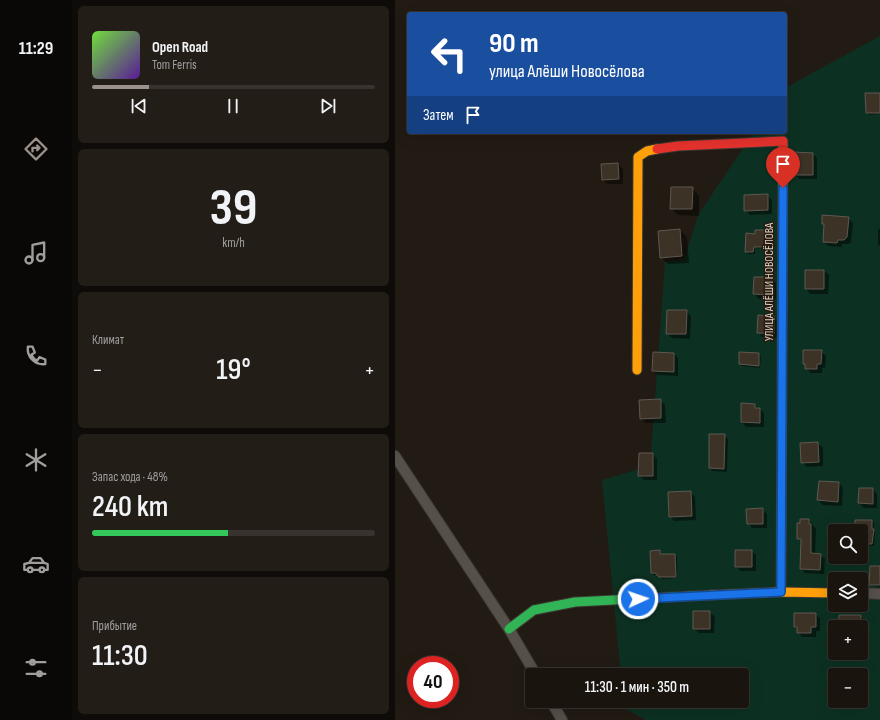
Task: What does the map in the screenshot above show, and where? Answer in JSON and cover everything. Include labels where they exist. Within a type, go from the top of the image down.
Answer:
[{"type":"street","name":"УЛИЦА АЛЁШИ НОВОСЁЛОВА","points":[[637,370],[638,157],[647,152],[678,146],[783,141],[781,592]]},
{"type":"street","points":[[395,456],[509,629],[532,668]]},
{"type":"street","points":[[509,629],[534,610],[575,602],[781,592],[828,593]]},
{"type":"street","points":[[868,593],[880,594]]},
{"type":"street","points":[[555,708],[562,720]]},
{"type":"green space","points":[[880,36],[880,720],[646,720],[624,708],[749,708],[749,668],[620,668],[602,480],[650,466],[665,262],[684,260],[698,215],[753,134],[787,134],[787,87]]},
{"type":"building","points":[[865,93],[880,93],[880,113],[866,113]]},
{"type":"building","points":[[794,152],[813,153],[813,175],[794,175]]},
{"type":"building","points":[[618,163],[619,179],[602,180],[601,164]]},
{"type":"building","points":[[671,187],[693,187],[692,209],[670,209]]},
{"type":"building","points":[[768,194],[768,210],[744,211],[744,195]]},
{"type":"building","points":[[822,215],[849,217],[847,237],[844,240],[838,240],[837,243],[823,242],[824,224],[822,224]]},
{"type":"building","points":[[680,229],[682,256],[660,258],[658,231]]},
{"type":"building","points":[[755,230],[764,230],[764,234],[768,234],[767,247],[754,247],[753,252],[745,252],[746,233],[755,234]]},
{"type":"building","points":[[805,270],[824,270],[824,289],[805,289]]},
{"type":"building","points":[[754,277],[772,277],[772,295],[753,294]]},
{"type":"building","points":[[667,310],[687,310],[686,334],[666,334]]},
{"type":"building","points":[[758,315],[774,316],[774,334],[757,333]]},
{"type":"building","points":[[803,350],[822,350],[821,364],[817,364],[817,369],[805,369],[805,364],[803,364]]},
{"type":"building","points":[[653,352],[674,353],[674,372],[652,371]]},
{"type":"building","points":[[739,352],[759,353],[759,366],[739,364]]},
{"type":"building","points":[[661,399],[661,418],[640,419],[639,400]]},
{"type":"building","points":[[741,403],[755,404],[755,408],[760,408],[760,423],[741,422]]},
{"type":"building","points":[[709,434],[725,434],[724,469],[709,468]]},
{"type":"building","points":[[818,442],[819,462],[801,463],[800,443]]},
{"type":"building","points":[[639,453],[653,453],[653,476],[638,476]]},
{"type":"building","points":[[819,481],[839,482],[838,502],[817,500]]},
{"type":"building","points":[[859,488],[873,488],[873,504],[858,503]]},
{"type":"building","points":[[691,491],[692,516],[669,517],[668,492]]},
{"type":"building","points":[[763,508],[763,524],[747,524],[746,509]]},
{"type":"building","points":[[800,519],[809,519],[809,524],[811,524],[811,553],[821,554],[820,570],[800,569],[801,539],[797,539],[797,523],[800,523]]},
{"type":"building","points":[[855,520],[872,520],[872,529],[874,529],[872,544],[868,544],[868,524],[855,524]]},
{"type":"building","points":[[660,550],[660,554],[675,554],[676,577],[659,577],[655,573],[651,573],[650,551]]},
{"type":"building","points":[[735,550],[752,550],[752,567],[735,567]]},
{"type":"building","points":[[870,566],[880,566],[880,585],[869,585]]},
{"type":"building","points":[[693,611],[710,611],[710,629],[693,629]]},
{"type":"building","points":[[794,613],[816,613],[816,627],[811,627],[811,633],[797,633],[797,627],[794,627]]},
{"type":"building","points":[[839,615],[861,615],[861,620],[839,620]]},
{"type":"traffic: fast","points":[[781,592],[783,146]]},
{"type":"traffic: fast","points":[[509,629],[534,610],[575,602],[712,595]]},
{"type":"traffic: slow","points":[[637,370],[638,157],[647,151],[657,149]]},
{"type":"traffic: slow","points":[[712,595],[781,592],[828,593]]},
{"type":"traffic: jam","points":[[657,149],[678,146],[783,141],[783,146]]},
{"type":"route","points":[[638,599],[781,592],[783,188]]}]
